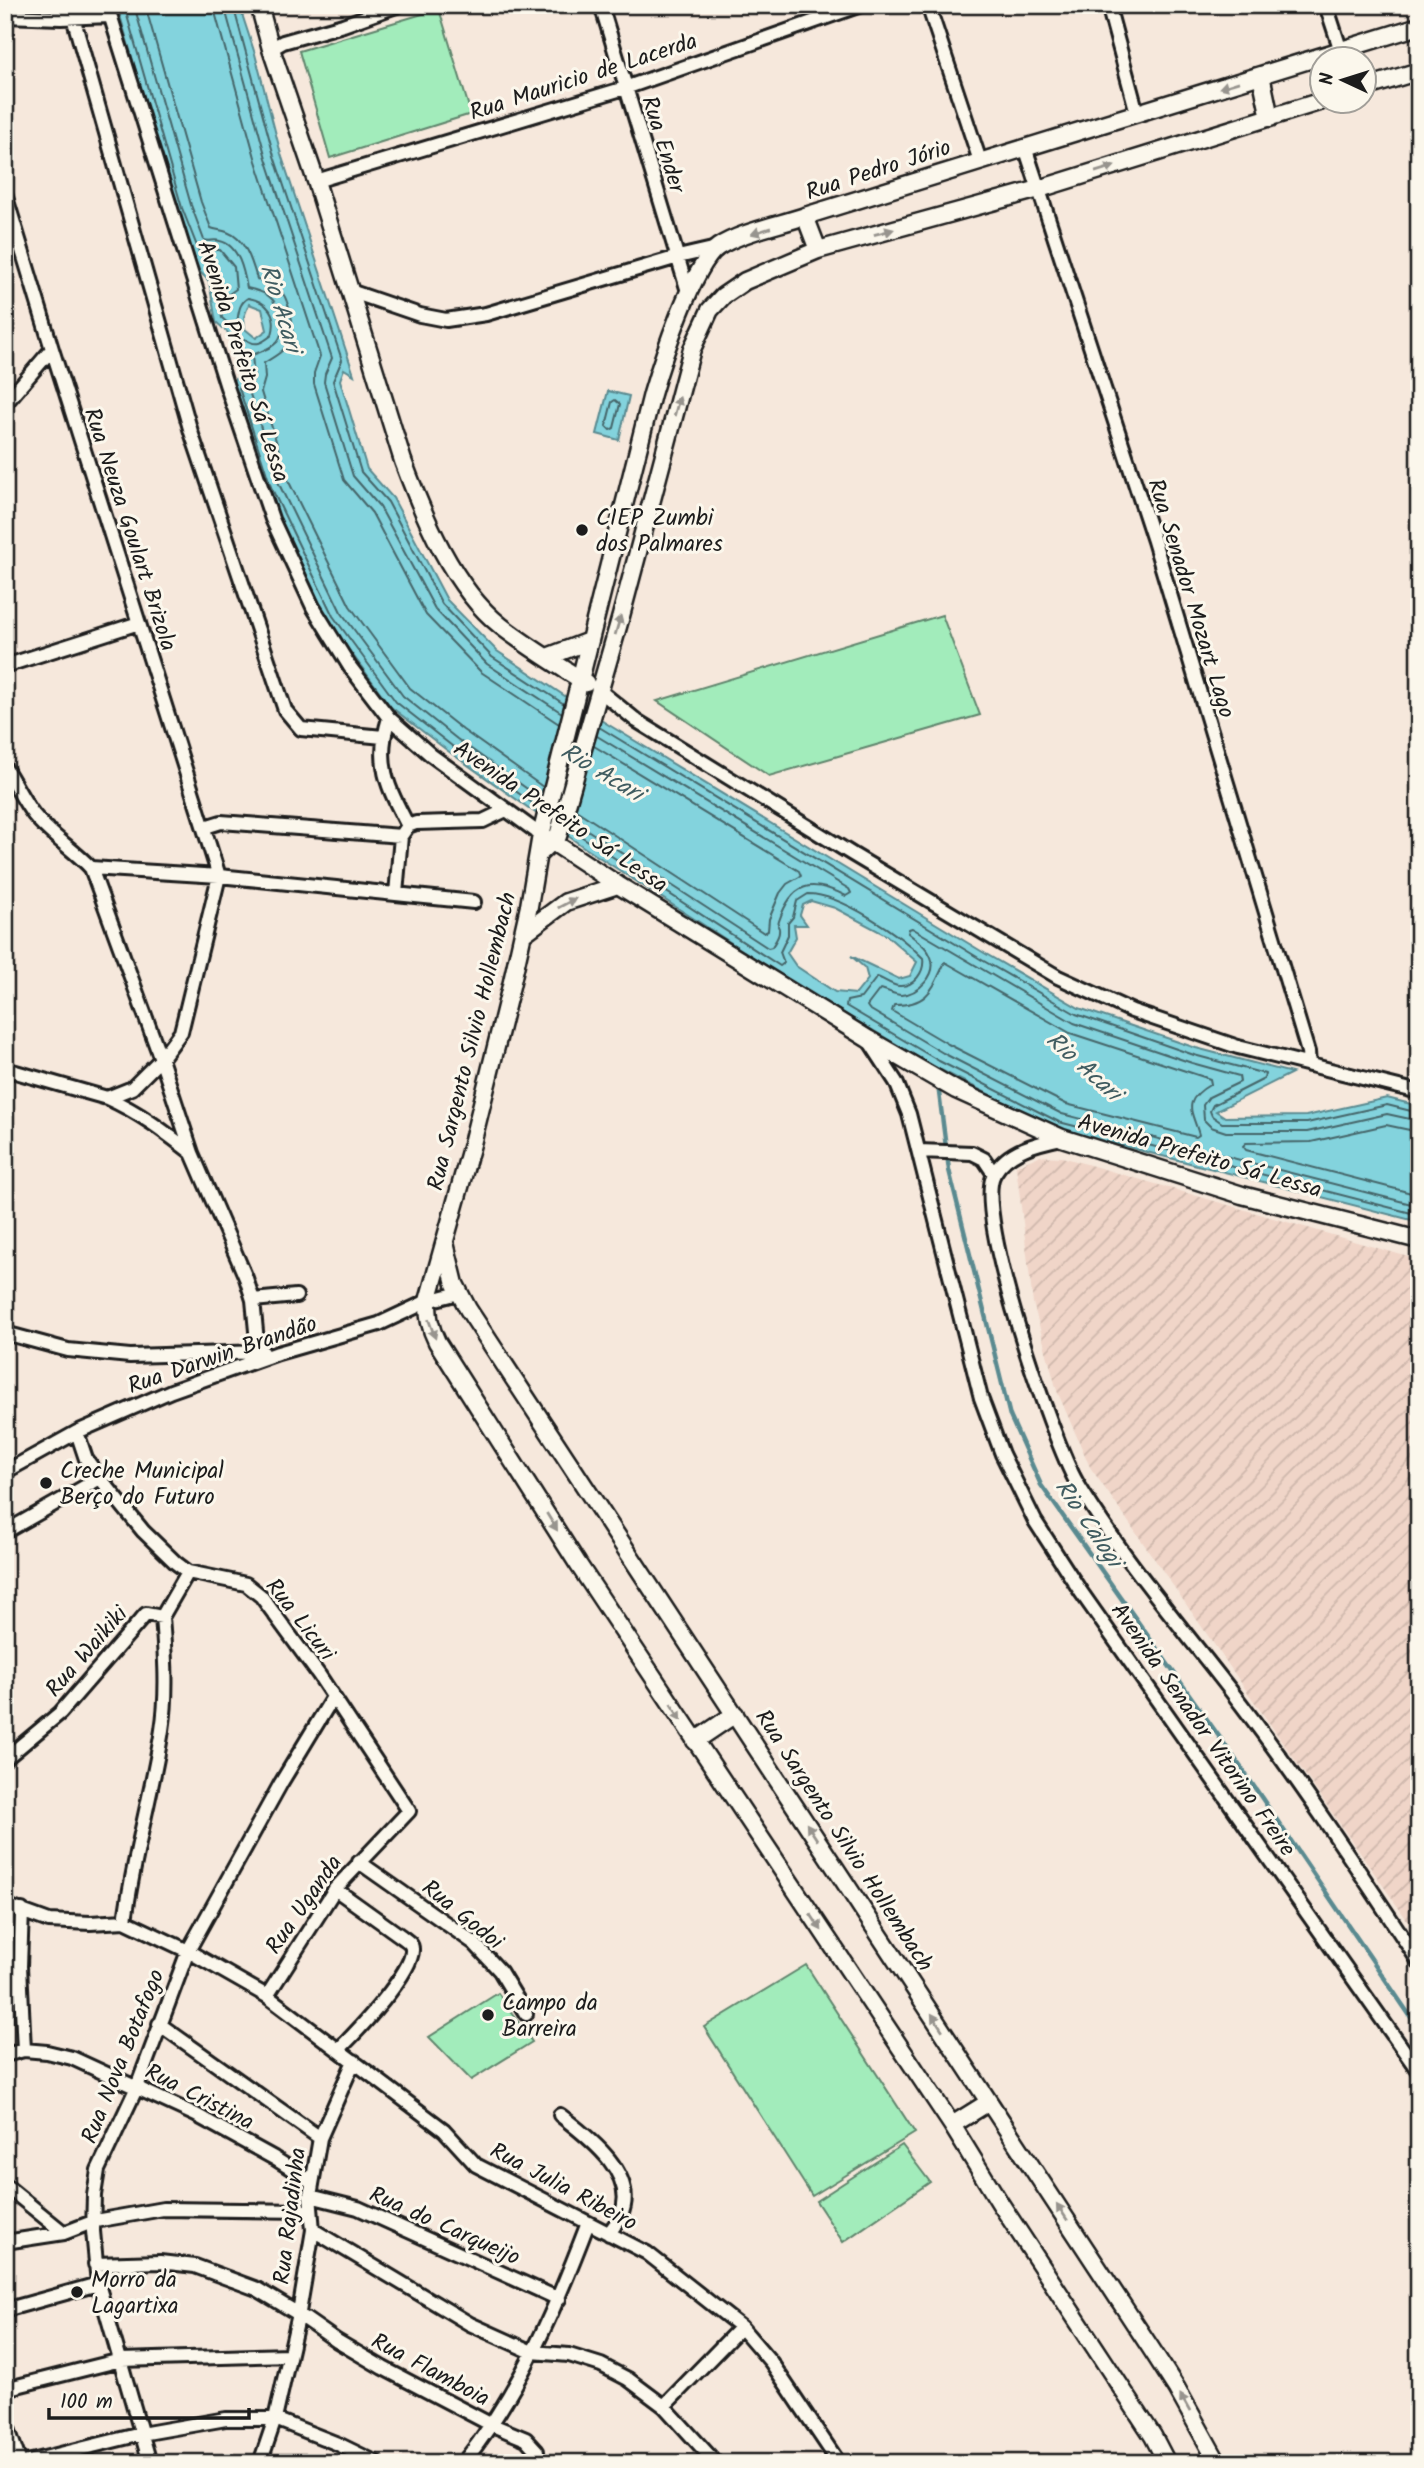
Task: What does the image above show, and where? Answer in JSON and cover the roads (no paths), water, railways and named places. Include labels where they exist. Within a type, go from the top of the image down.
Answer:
[{"type":"main road","points":[[259,5],[418,501],[463,584],[481,608],[500,626],[547,657],[579,686],[598,698],[692,349],[710,310],[723,296],[745,281],[818,250],[1039,189],[1308,106]]},
{"type":"main road","name":"Rua Pedro Jório","points":[[1357,46],[1419,26]]},
{"type":"main road","name":"Rua Pedro Jório","points":[[718,248],[739,238],[805,216],[1308,61]]},
{"type":"main road","points":[[1378,84],[1419,71]]},
{"type":"main road","points":[[1261,75],[1270,118]]},
{"type":"main road","points":[[805,216],[818,250]]},
{"type":"main road","name":"Rua Sargento Silvio Hollembach","points":[[549,834],[589,641],[659,369],[702,266],[718,248]]},
{"type":"main road","points":[[547,657],[589,641]]},
{"type":"main road","name":"Rua Sargento Silvio Hollembach","points":[[598,698],[549,834],[539,854],[523,934],[472,1144],[428,1301],[429,1322],[438,1342],[578,1564],[952,2126],[1153,2436],[1167,2463]]},
{"type":"main road","name":"Avenida Prefeito Sá Lessa","points":[[549,834],[618,885],[956,1090],[1062,1138],[1242,1195],[1419,1240]]},
{"type":"main road","points":[[523,934],[566,902],[618,885]]},
{"type":"main road","name":"Rua Sargento Silvio Hollembach","points":[[444,1239],[459,1293],[1177,2389],[1218,2463]]},
{"type":"main road","points":[[695,1741],[735,1714]]},
{"type":"main road","points":[[952,2126],[989,2102]]},
{"type":"street","points":[[271,49],[284,42],[399,5]]},
{"type":"street","name":"Rua Ender","points":[[601,5],[689,295]]},
{"type":"street","name":"Rua Mauricio de Lacerda","points":[[316,181],[625,88],[861,5]]},
{"type":"street","points":[[928,5],[980,161]]},
{"type":"street","points":[[1108,5],[1137,113]]},
{"type":"street","points":[[1326,5],[1339,46]]},
{"type":"street","points":[[5,16],[73,17],[108,10]]},
{"type":"street","name":"Avenida Prefeito Sá Lessa","points":[[108,10],[226,384],[272,519],[313,607],[350,667],[389,718],[431,755],[506,810],[549,834]]},
{"type":"street","points":[[73,17],[191,432],[285,710],[301,729],[383,737]]},
{"type":"street","name":"Rua Senador Mozart Lago","points":[[1025,147],[1154,541],[1310,1065]]},
{"type":"street","name":"Rua Neuza Goulart Brizola","points":[[5,194],[219,876]]},
{"type":"street","name":"Rua Pedro Jório","points":[[350,291],[420,315],[446,320],[486,314],[678,257],[718,248]]},
{"type":"street","points":[[5,404],[52,349]]},
{"type":"street","points":[[5,666],[139,623]]},
{"type":"street","points":[[598,698],[1058,977],[1132,1011],[1238,1047],[1419,1091]]},
{"type":"street","points":[[389,718],[383,737],[382,754],[385,773],[404,831],[396,894]]},
{"type":"street","points":[[5,768],[33,814],[91,868],[161,1059],[192,1153],[253,1300],[258,1352]]},
{"type":"street","points":[[205,827],[221,822],[404,831],[416,823],[483,821],[506,810]]},
{"type":"street","points":[[91,868],[219,876],[474,902]]},
{"type":"street","points":[[107,1098],[132,1088],[161,1059],[181,1032],[219,876]]},
{"type":"street","name":"Avenida Senador Vitorino Freire","points":[[868,1039],[903,1096],[981,1398],[1002,1454],[1035,1521],[1081,1592],[1419,2072]]},
{"type":"street","points":[[5,1069],[107,1098],[125,1106],[156,1124],[192,1153]]},
{"type":"street","points":[[919,1151],[978,1155],[994,1174],[1007,1159],[1022,1149],[1062,1138]]},
{"type":"street","name":"Avenida Senador Vitorino Freire","points":[[994,1174],[990,1186],[992,1217],[1000,1261],[1028,1357],[1056,1436],[1076,1481],[1116,1541],[1244,1708],[1364,1877],[1419,1962]]},
{"type":"street","name":"Rua Darwin Brandão","points":[[5,1472],[77,1432],[171,1391],[278,1353],[367,1328],[428,1301],[459,1293]]},
{"type":"street","points":[[253,1300],[296,1296]]},
{"type":"street","points":[[5,1333],[68,1350],[130,1356],[278,1353]]},
{"type":"street","name":"Rua Licuri","points":[[77,1432],[86,1459],[100,1478],[143,1531],[176,1563],[188,1572],[246,1584],[255,1590],[299,1647],[409,1811]]},
{"type":"street","points":[[5,1532],[100,1478]]},
{"type":"street","name":"Rua Waikiki","points":[[5,1759],[60,1713],[146,1614],[162,1617],[188,1572]]},
{"type":"street","points":[[5,1905],[39,1918],[60,1922],[125,1921],[137,1846],[162,1729],[165,1673],[162,1617]]},
{"type":"street","name":"Rua Nova Botafogo","points":[[150,2463],[98,2284],[94,2195],[98,2170],[137,2087],[188,1951],[281,1783],[333,1697]]},
{"type":"street","name":"Rua Uganda","points":[[267,1996],[335,1889],[409,1811]]},
{"type":"street","name":"Rua Godoi","points":[[359,1861],[474,1943],[500,1971],[526,2014]]},
{"type":"street","points":[[335,1889],[402,1937],[412,1950],[410,1960],[394,1987],[339,2049]]},
{"type":"street","points":[[22,1910],[20,1966],[24,2050]]},
{"type":"street","name":"Rua Julia Ribeiro","points":[[125,1921],[188,1951],[267,1996],[444,2130],[476,2165],[647,2253],[741,2327],[771,2362],[839,2463]]},
{"type":"street","points":[[159,2025],[320,2138]]},
{"type":"street","name":"Rua Cristina","points":[[5,2055],[24,2050],[72,2058],[137,2087],[240,2140],[312,2182]]},
{"type":"street","name":"Rua Rajadinha","points":[[260,2463],[275,2419],[298,2313],[313,2230],[310,2196],[320,2138],[354,2061]]},
{"type":"street","points":[[560,2115],[598,2145],[617,2170],[623,2193],[622,2214],[609,2234]]},
{"type":"street","points":[[5,2185],[64,2233]]},
{"type":"street","name":"Rua do Carqueijo","points":[[310,2196],[358,2208],[559,2299]]},
{"type":"street","points":[[5,2242],[64,2233],[94,2221],[163,2209],[310,2211]]},
{"type":"street","points":[[463,2463],[504,2406],[559,2299],[588,2223]]},
{"type":"street","points":[[313,2230],[470,2324],[532,2352],[569,2355],[601,2365],[628,2379],[664,2406],[716,2463]]},
{"type":"street","name":"Rua Flamboia","points":[[95,2264],[160,2262],[195,2266],[257,2289],[298,2313],[337,2341],[490,2424],[533,2444],[537,2451],[537,2462]]},
{"type":"street","points":[[5,2310],[98,2284]]},
{"type":"street","points":[[664,2406],[741,2327]]},
{"type":"street","points":[[5,2389],[121,2360],[289,2355]]},
{"type":"street","points":[[5,2420],[22,2463],[141,2434],[226,2419],[275,2419],[377,2463]]},
{"type":"water","name":"Rio Acari","points":[[117,5],[239,5],[255,54],[281,154],[354,375],[344,369],[340,380],[367,469],[393,498],[447,600],[497,651],[604,722],[1079,1008],[1196,1048],[1292,1073],[1216,1111],[1225,1117],[1306,1116],[1387,1098],[1419,1106],[1419,1222],[1057,1129],[935,1067],[796,985],[585,848],[391,707],[327,620],[264,490],[230,383],[239,376],[233,337],[216,322],[209,281],[200,272],[176,210]],"holes":[[[249,304],[262,309],[267,330],[256,338],[245,329],[244,317]],[[811,901],[835,908],[886,935],[917,962],[910,976],[899,979],[851,956],[865,968],[868,979],[856,994],[835,992],[796,966],[787,953],[796,937],[794,925],[807,925],[800,915],[803,905]]]},
{"type":"water","points":[[608,391],[629,396],[619,440],[597,434]]},
{"type":"waterway","name":"Rio Calogi","points":[[938,1085],[949,1170],[1010,1416],[1041,1485],[1240,1766],[1419,2029]]},
{"type":"place","name":"CIEP Zumbi dos Palmares","points":[[582,530]]},
{"type":"place","name":"Creche Municipal Berço do Futuro","points":[[46,1483]]},
{"type":"place","name":"Campo da Barreira","points":[[488,2015]]},
{"type":"place","name":"Morro da Lagartixa","points":[[77,2292]]}]
